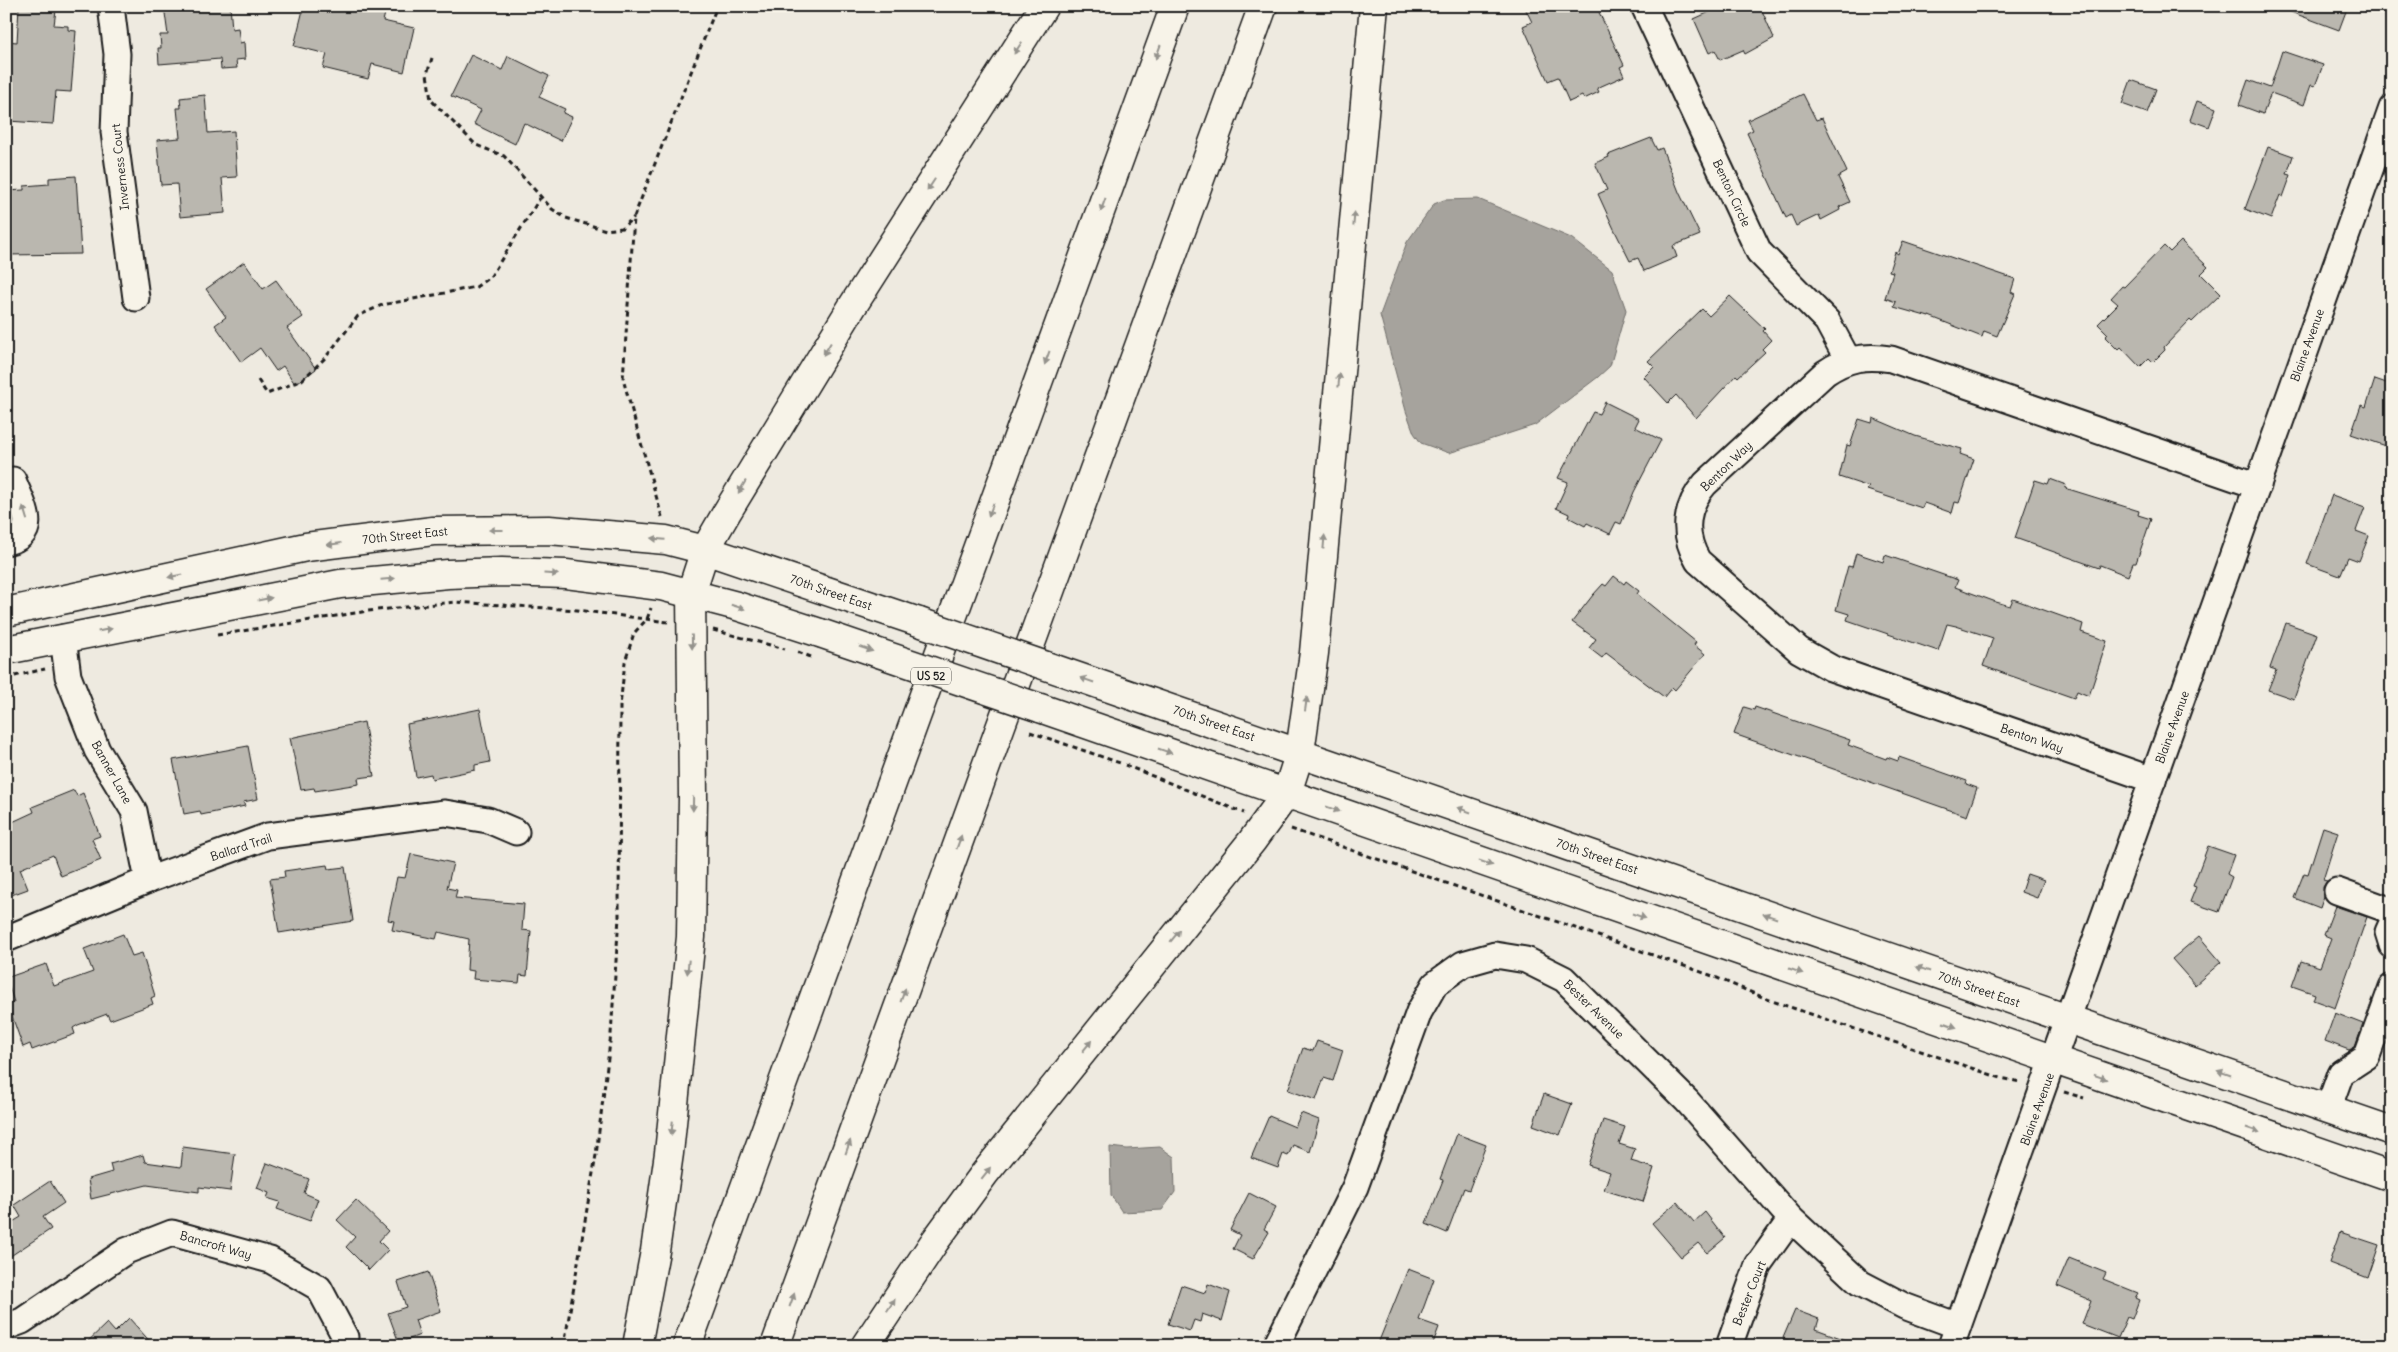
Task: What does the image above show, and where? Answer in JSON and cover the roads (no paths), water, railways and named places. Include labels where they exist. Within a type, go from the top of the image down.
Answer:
[{"type":"main road","points":[[637,1346],[655,1251],[669,1153],[691,938],[693,797],[691,593],[705,550],[852,307],[1044,6]]},
{"type":"main road","name":"US 52","points":[[687,1346],[1175,6]]},
{"type":"main road","points":[[775,1346],[1263,6]]},
{"type":"main road","points":[[865,1346],[913,1273],[985,1173],[1267,821],[1286,793],[1300,752],[1314,653],[1374,6]]},
{"type":"main road","name":"70th Street East","points":[[6,612],[306,547],[433,530],[549,530],[666,540],[705,550],[833,592],[2392,1131]]},
{"type":"main road","points":[[6,650],[65,651],[340,584],[390,579],[502,572],[566,574],[660,586],[691,593],[820,633],[2392,1178]]},
{"type":"street","name":"Inverness Court","points":[[111,6],[116,54],[114,132],[136,298]]},
{"type":"street","name":"Benton Circle","points":[[1644,6],[1759,252],[1827,321],[1848,360]]},
{"type":"street","name":"Blaine Avenue","points":[[1954,1336],[2054,1061],[2392,108]]},
{"type":"street","name":"Benton Way","points":[[2153,780],[1831,668],[1814,660],[1785,638],[1698,560],[1692,550],[1687,525],[1689,513],[1698,493],[1825,373],[1848,360],[1874,356],[1891,359],[2258,486]]},
{"type":"street","points":[[6,542],[16,540],[23,534],[28,518],[8,474]]},
{"type":"street","name":"Banner Lane","points":[[65,651],[68,676],[97,750],[134,811],[148,880]]},
{"type":"street","name":"Ballard Trail","points":[[6,939],[148,880],[268,836],[445,813],[488,820],[516,832]]},
{"type":"street","points":[[2337,891],[2392,911]]},
{"type":"street","points":[[2392,923],[2388,932],[2392,945]]},
{"type":"street","name":"Bester Avenue","points":[[1276,1346],[1355,1187],[1419,1012],[1435,984],[1463,964],[1496,955],[1526,960],[1564,978],[1687,1101],[1791,1219],[1860,1283],[1904,1306],[1954,1336]]},
{"type":"street","points":[[2328,1110],[2342,1073],[2367,1056],[2392,987]]},
{"type":"street","name":"Bester Court","points":[[1729,1346],[1758,1265],[1791,1219]]},
{"type":"street","name":"Bancroft Way","points":[[6,1327],[22,1321],[126,1251],[172,1233],[270,1260],[319,1288],[345,1337],[344,1346]]}]
